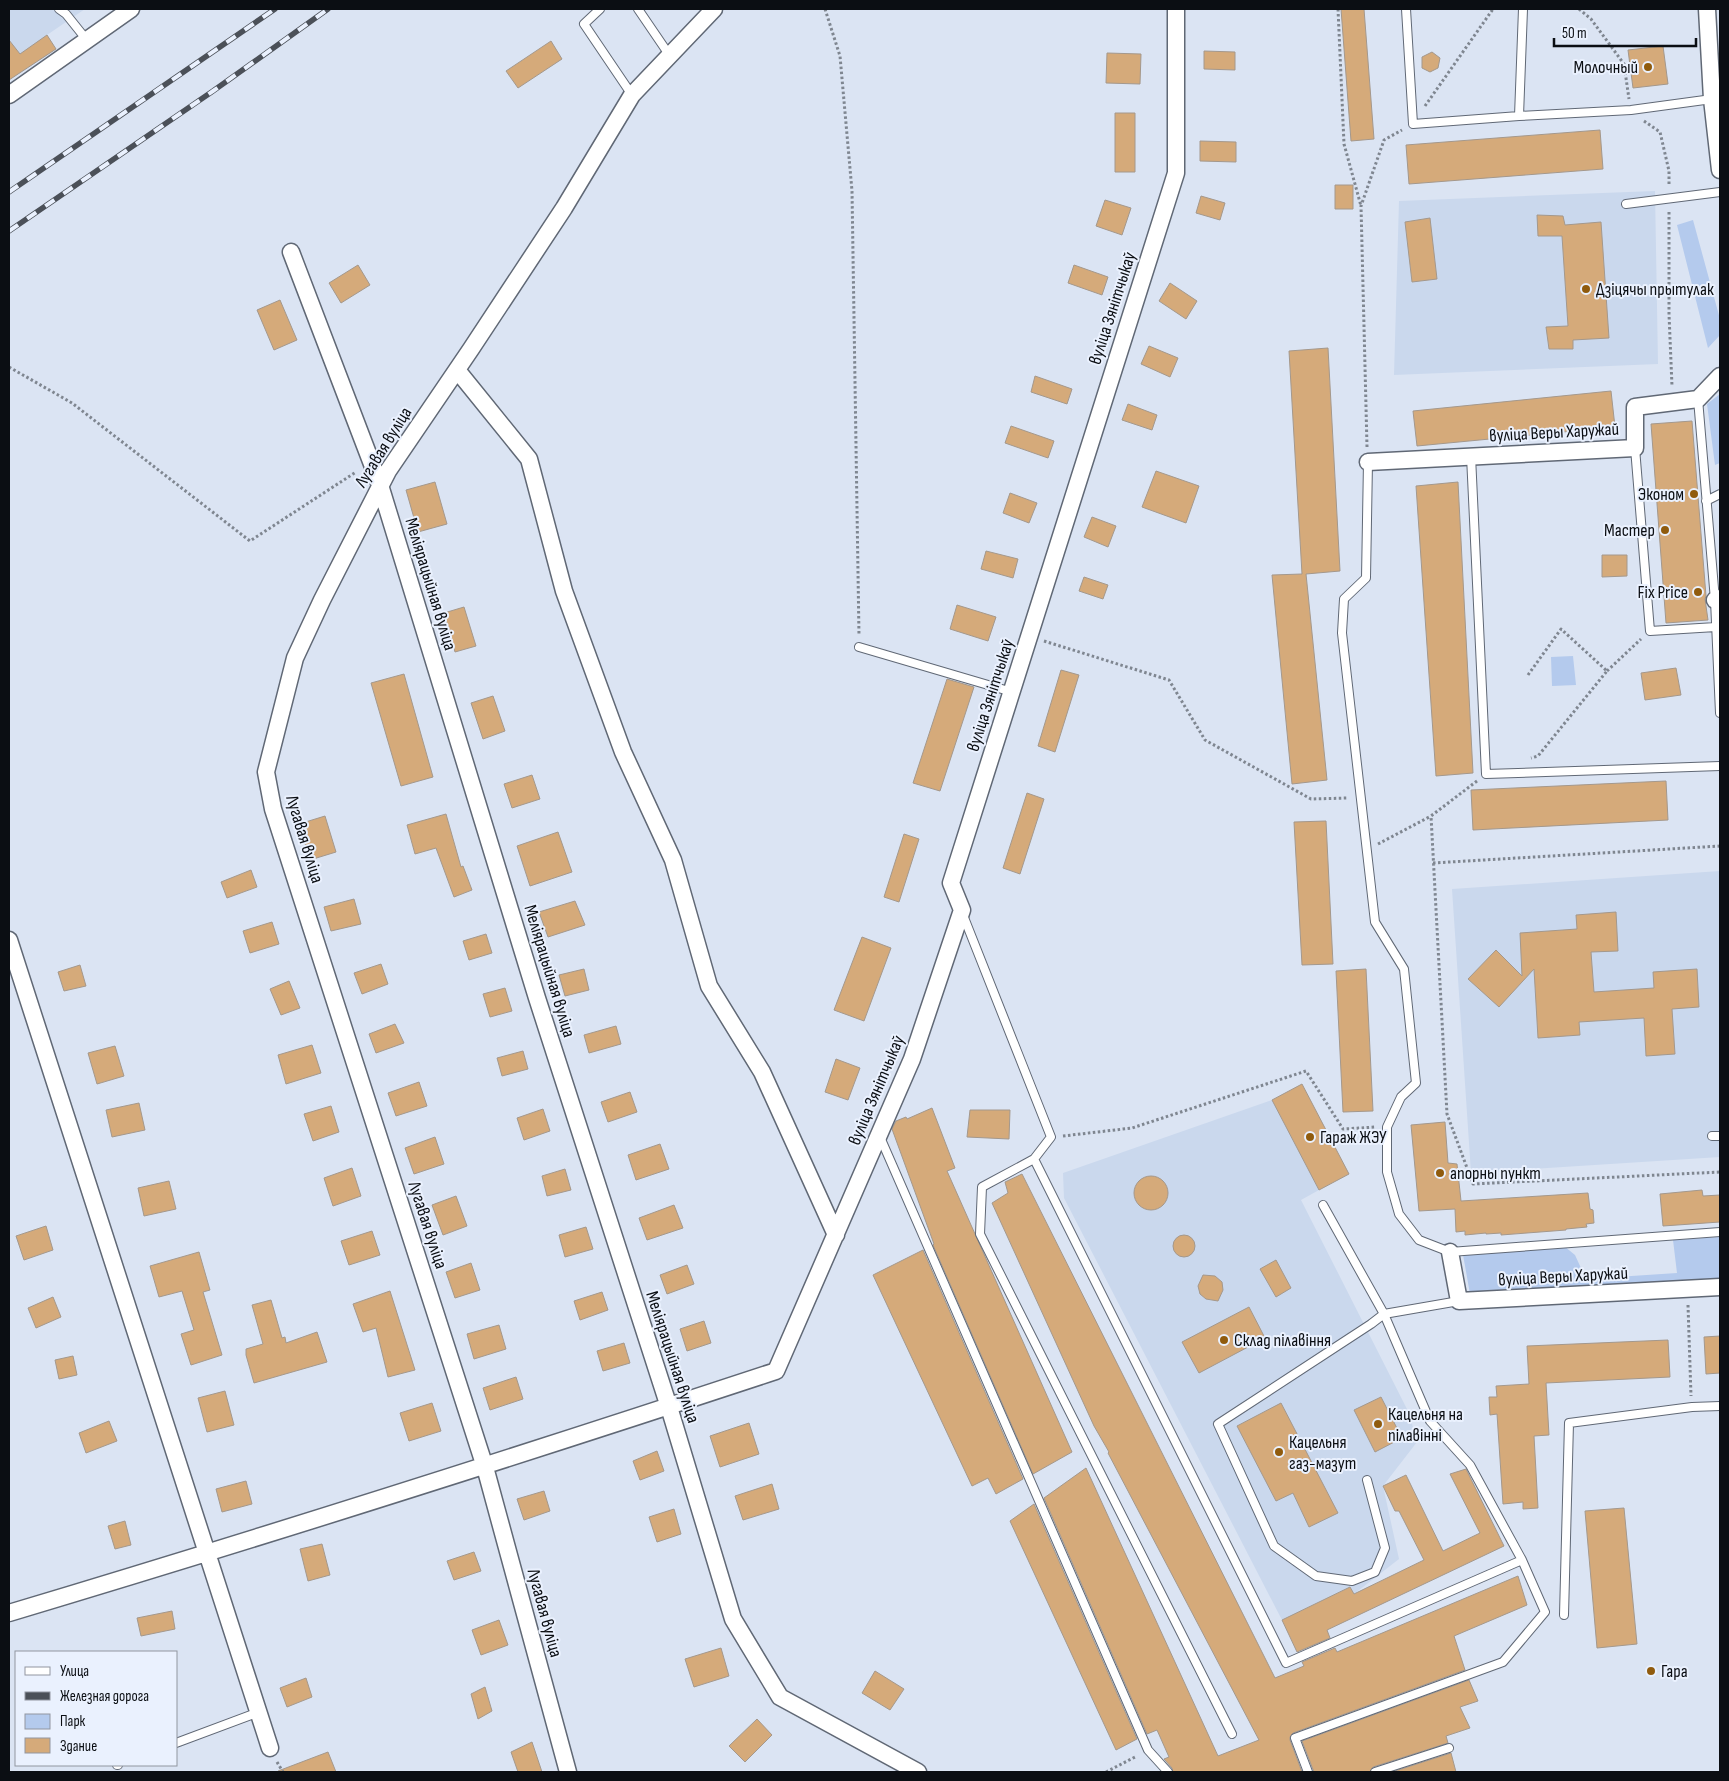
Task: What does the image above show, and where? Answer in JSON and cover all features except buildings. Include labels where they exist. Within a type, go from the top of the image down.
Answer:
[{"type":"street","points":[[9,95],[131,9]]},
{"type":"street","name":"Лугавая вуліца","points":[[568,1772],[485,1467],[273,809],[266,772],[295,658],[322,600],[388,470],[564,208],[632,95],[714,9]]},
{"type":"street","name":"вуліца Зянітчыкаў","points":[[669,1406],[776,1371],[912,1059],[962,910],[951,883],[1176,173],[1176,9]]},
{"type":"street","points":[[1707,9],[1712,99],[1720,170]]},
{"type":"street","name":"Меліярацыйная вуліца","points":[[291,252],[380,485],[537,998],[669,1406],[733,1619],[780,1697],[918,1772]]},
{"type":"street","points":[[456,370],[529,459],[564,591],[623,752],[672,860],[709,986],[762,1072],[836,1235]]},
{"type":"street","points":[[1698,399],[1720,376]]},
{"type":"street","name":"вуліца Веры Харужай","points":[[1368,462],[1635,448],[1635,407],[1698,399]]},
{"type":"street","points":[[9,940],[270,1748]]},
{"type":"street","points":[[1450,1252],[1459,1301]]},
{"type":"street","name":"вуліца Веры Харужай","points":[[1459,1301],[1720,1287]]},
{"type":"street","points":[[9,1613],[207,1554],[485,1467],[669,1406]]},
{"type":"lane","points":[[60,9],[86,39]]},
{"type":"lane","points":[[600,9],[584,24],[632,95]]},
{"type":"lane","points":[[638,9],[670,56]]},
{"type":"lane","points":[[1406,9],[1413,124],[1631,110],[1712,99]]},
{"type":"lane","points":[[1519,116],[1523,9]]},
{"type":"lane","points":[[1626,204],[1720,192]]},
{"type":"lane","points":[[1698,399],[1706,501],[1717,599],[1716,627],[1720,713]]},
{"type":"lane","points":[[1635,448],[1650,631],[1716,627]]},
{"type":"lane","points":[[1471,456],[1486,774],[1720,766]]},
{"type":"lane","points":[[1368,462],[1366,578],[1344,600],[1342,633],[1375,922],[1404,969],[1416,1083],[1401,1097],[1387,1126],[1387,1172],[1399,1214],[1419,1240],[1450,1252],[1720,1232]]},
{"type":"lane","points":[[1706,501],[1720,494]]},
{"type":"lane","points":[[859,646],[1012,692]]},
{"type":"lane","points":[[962,910],[1051,1138],[1034,1159],[982,1187],[980,1234],[1232,1734]]},
{"type":"lane","points":[[879,1136],[1148,1750],[1168,1772]]},
{"type":"lane","points":[[1034,1159],[1286,1663],[1522,1560]]},
{"type":"lane","points":[[1308,1772],[1295,1738],[1503,1662],[1545,1612],[1522,1560],[1470,1466],[1430,1421],[1384,1314],[1322,1205]]},
{"type":"lane","points":[[1367,1480],[1384,1548],[1375,1572],[1352,1581],[1316,1576],[1274,1546],[1218,1424],[1384,1314],[1459,1301]]},
{"type":"lane","points":[[1564,1615],[1569,1423],[1692,1407],[1720,1406]]},
{"type":"lane","points":[[178,1742],[259,1712]]},
{"type":"lane","points":[[1375,1772],[1449,1748]]},
{"type":"path","points":[[825,9],[840,56],[852,191],[859,646]]},
{"type":"path","points":[[1338,9],[1344,144],[1361,206],[1368,462]]},
{"type":"path","points":[[1361,206],[1384,140],[1413,124],[1493,9]]},
{"type":"path","points":[[9,367],[72,403],[250,541],[371,462]]},
{"type":"path","points":[[1528,674],[1561,630],[1607,671]]},
{"type":"path","points":[[1529,759],[1538,756],[1607,671],[1650,631]]},
{"type":"path","points":[[1030,636],[1169,680],[1204,740],[1311,798],[1361,798]]},
{"type":"path","points":[[1367,850],[1430,816],[1486,774]]},
{"type":"path","points":[[1430,816],[1447,1114],[1473,1184],[1720,1172]]},
{"type":"path","points":[[1433,863],[1720,846]]},
{"type":"path","points":[[1051,1138],[1132,1128],[1306,1071],[1343,1129],[1387,1126]]},
{"type":"path","points":[[1688,1289],[1692,1407]]},
{"type":"path","points":[[1106,1772],[1148,1750]]},
{"type":"shaded area","points":[[9,9],[85,9],[47,35],[56,49],[9,80]]},
{"type":"shaded area","points":[[1655,191],[1658,364],[1394,375],[1399,201]]},
{"type":"shaded area","points":[[1720,871],[1720,1157],[1471,1173],[1452,889]]},
{"type":"shaded area","points":[[1272,1100],[1319,1190],[1301,1200],[1409,1413],[1417,1442],[1383,1486],[1399,1559],[1354,1594],[1350,1587],[1282,1620],[1064,1198],[1063,1173]]},
{"type":"green space","points":[[1693,220],[1720,319],[1720,335],[1708,348],[1677,225]]},
{"type":"green space","points":[[1720,394],[1720,463],[1715,465],[1707,404]]},
{"type":"green space","points":[[1573,656],[1576,685],[1552,686],[1551,657]]},
{"type":"green space","points":[[1720,1237],[1720,1281],[1470,1294],[1462,1249],[1564,1246],[1575,1255],[1586,1279],[1677,1273],[1673,1240]]},
{"type":"railway","points":[[9,192],[275,9]]},
{"type":"railway","points":[[9,231],[213,91],[328,9]]},
{"type":"place","name":"Молочный","points":[[1648,67]]},
{"type":"place","name":"Дзіцячы прытулак","points":[[1586,289]]},
{"type":"place","name":"Эконом","points":[[1694,494]]},
{"type":"place","name":"Мастер","points":[[1665,530]]},
{"type":"place","name":"Fix Price","points":[[1698,592]]},
{"type":"place","name":"Гараж ЖЭУ","points":[[1310,1137]]},
{"type":"place","name":"апорны пункт","points":[[1440,1173]]},
{"type":"place","name":"Склад пілавіння","points":[[1224,1340]]},
{"type":"place","name":"Кацельня на пілавінні","points":[[1378,1424]]},
{"type":"place","name":"Кацельня газ-мазут","points":[[1279,1452]]},
{"type":"place","name":"Гара","points":[[1651,1671]]}]
